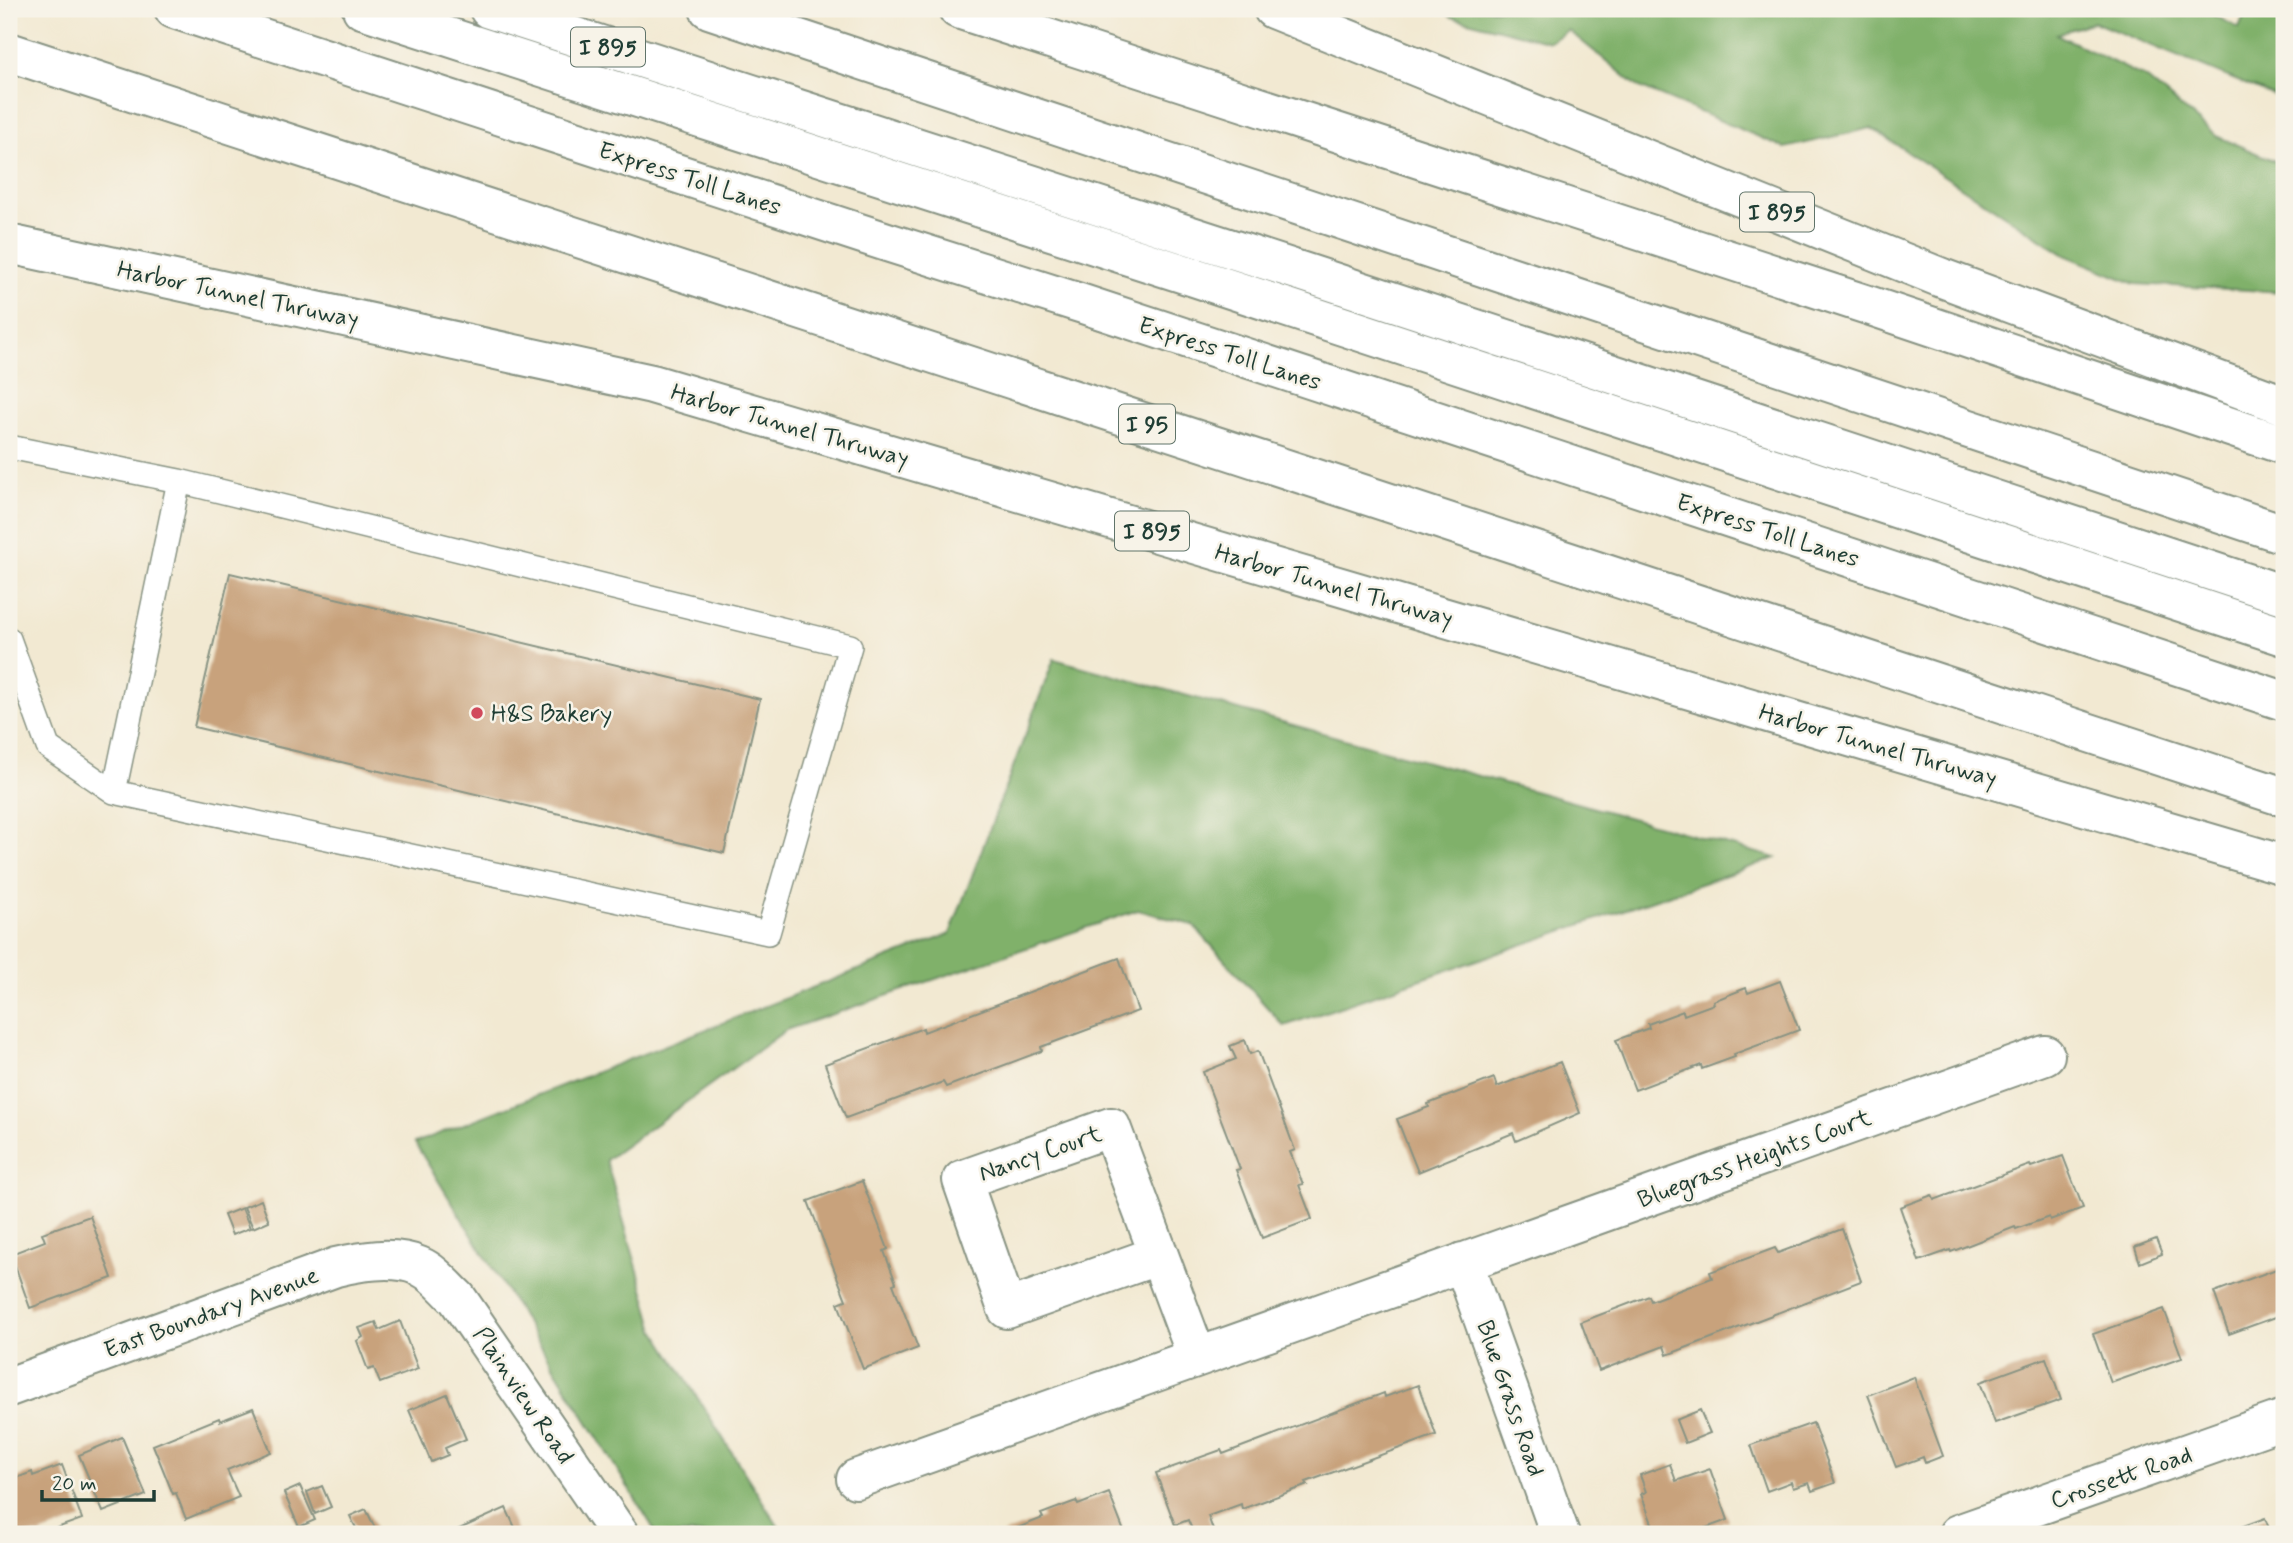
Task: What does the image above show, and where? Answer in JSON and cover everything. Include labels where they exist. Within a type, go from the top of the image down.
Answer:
[{"type":"main road","name":"Express Toll Lanes","points":[[174,9],[1096,308],[2284,701]]},
{"type":"main road","points":[[362,9],[1197,278],[2284,636]]},
{"type":"main road","name":"I 895","points":[[489,9],[1309,274],[2284,595]]},
{"type":"main road","points":[[709,9],[2284,534]]},
{"type":"main road","points":[[958,9],[1871,306],[2284,446]]},
{"type":"main road","name":"I 895","points":[[1273,9],[1942,278],[2284,405]]},
{"type":"main road","name":"I 95","points":[[9,52],[1317,478],[2284,797]]},
{"type":"main road","name":"Harbor Tunnel Thruway","points":[[9,244],[652,384],[2284,865]]},
{"type":"main road","name":"Bluegrass Heights Court","points":[[1463,1262],[2045,1055]]},
{"type":"main road","name":"Nancy Court","points":[[1159,1255],[1007,1309],[961,1180],[1111,1127],[1159,1255],[1197,1357]]},
{"type":"main road","name":"East Boundary Avenue","points":[[9,1387],[337,1267],[367,1260],[418,1265]]},
{"type":"main road","points":[[856,1479],[1463,1262]]},
{"type":"main road","name":"Blue Grass Road","points":[[1463,1262],[1560,1534]]},
{"type":"main road","name":"Plainview Road","points":[[418,1265],[438,1279],[464,1307],[619,1534]]},
{"type":"main road","name":"Crossett Road","points":[[1958,1534],[2284,1419]]},
{"type":"lane","points":[[9,447],[179,481],[850,646],[768,933],[114,792],[48,747],[9,639]]},
{"type":"lane","points":[[114,792],[179,481]]},
{"type":"green space","points":[[1440,9],[2201,9],[2239,28],[2247,9],[2284,9],[2284,100],[2094,22],[2056,34],[2146,78],[2216,136],[2284,165],[2284,292],[2135,284],[2065,255],[1871,128],[1785,148],[1637,86],[1568,30],[1550,42],[1452,17]]},
{"type":"green space","points":[[1054,659],[1776,858],[1284,1026],[1193,925],[1138,910],[786,1030],[606,1160],[655,1330],[783,1534],[657,1534],[415,1143],[950,934]]},
{"type":"building","name":"H&S Bakery","points":[[230,573],[760,699],[724,853],[194,727]]},
{"type":"building","points":[[1119,958],[1138,1011],[1041,1047],[1042,1051],[946,1087],[943,1082],[846,1118],[825,1064],[923,1028],[924,1032]]},
{"type":"building","points":[[1780,981],[1799,1030],[1734,1054],[1735,1057],[1702,1069],[1701,1065],[1635,1090],[1616,1040],[1683,1011],[1684,1015],[1714,1004],[1713,1001],[1746,988],[1748,993]]},
{"type":"building","points":[[1245,1040],[1250,1054],[1258,1051],[1295,1150],[1290,1152],[1303,1184],[1299,1185],[1312,1219],[1262,1238],[1236,1170],[1240,1169],[1203,1072],[1236,1059],[1230,1046]]},
{"type":"building","points":[[1560,1062],[1580,1113],[1516,1141],[1513,1133],[1418,1172],[1397,1119],[1494,1078],[1497,1087]]},
{"type":"building","points":[[2063,1156],[2083,1208],[2050,1220],[2049,1217],[2016,1229],[2015,1227],[1951,1252],[1950,1250],[1919,1261],[1900,1207],[1932,1195],[1934,1200],[2030,1165],[2031,1167]]},
{"type":"building","points":[[862,1181],[888,1249],[884,1251],[896,1283],[893,1284],[918,1348],[863,1369],[838,1303],[846,1300],[808,1201]]},
{"type":"building","points":[[261,1200],[269,1221],[253,1228],[244,1207]]},
{"type":"building","points":[[242,1208],[250,1228],[232,1235],[224,1215]]},
{"type":"building","points":[[90,1216],[112,1278],[30,1308],[11,1254],[45,1241],[42,1233]]},
{"type":"building","points":[[1842,1229],[1861,1281],[1667,1355],[1664,1346],[1599,1371],[1581,1322],[1649,1296],[1651,1301],[1712,1278],[1710,1272],[1775,1248],[1778,1253]]},
{"type":"building","points":[[2156,1239],[2162,1254],[2140,1263],[2135,1247]]},
{"type":"building","points":[[2279,1268],[2284,1283],[2284,1314],[2229,1334],[2214,1292]]},
{"type":"building","points":[[2164,1309],[2182,1358],[2111,1383],[2093,1334]]},
{"type":"building","points":[[400,1321],[418,1369],[380,1383],[374,1368],[368,1370],[357,1341],[363,1337],[359,1328],[376,1322],[379,1330]]},
{"type":"building","points":[[2046,1358],[2061,1400],[1995,1423],[1980,1382]]},
{"type":"building","points":[[1914,1377],[1943,1456],[1925,1463],[1923,1457],[1896,1467],[1868,1395]]},
{"type":"building","points":[[1418,1385],[1436,1435],[1306,1482],[1308,1485],[1242,1509],[1241,1504],[1208,1516],[1214,1533],[1194,1534],[1188,1520],[1175,1525],[1156,1473],[1221,1450],[1223,1454],[1384,1393],[1385,1397]]},
{"type":"building","points":[[447,1394],[466,1439],[445,1448],[448,1455],[431,1462],[409,1410]]},
{"type":"building","points":[[253,1408],[271,1452],[227,1470],[239,1497],[186,1519],[153,1445],[219,1418],[220,1421]]},
{"type":"building","points":[[1700,1410],[1710,1433],[1685,1443],[1676,1420]]},
{"type":"building","points":[[1813,1423],[1835,1483],[1812,1491],[1809,1483],[1793,1488],[1791,1482],[1767,1491],[1751,1445]]},
{"type":"building","points":[[122,1437],[146,1495],[103,1512],[79,1455]]},
{"type":"building","points":[[1670,1464],[1676,1481],[1710,1469],[1728,1520],[1689,1534],[1656,1534],[1641,1494],[1646,1492],[1640,1475]]},
{"type":"building","points":[[62,1465],[82,1519],[40,1534],[9,1534],[9,1481],[32,1472],[33,1476]]},
{"type":"building","points":[[300,1486],[315,1520],[299,1527],[284,1493]]},
{"type":"building","points":[[322,1486],[331,1507],[315,1514],[307,1492]]},
{"type":"building","points":[[1109,1493],[1125,1534],[1002,1534],[1043,1518],[1041,1514],[1076,1501],[1078,1505]]},
{"type":"building","points":[[506,1508],[518,1534],[459,1534],[457,1530]]},
{"type":"building","points":[[366,1509],[375,1528],[359,1534],[350,1516]]},
{"type":"building","points":[[2265,1518],[2271,1534],[2222,1534]]},
{"type":"place","name":"H&S Bakery","points":[[477,713]]}]
